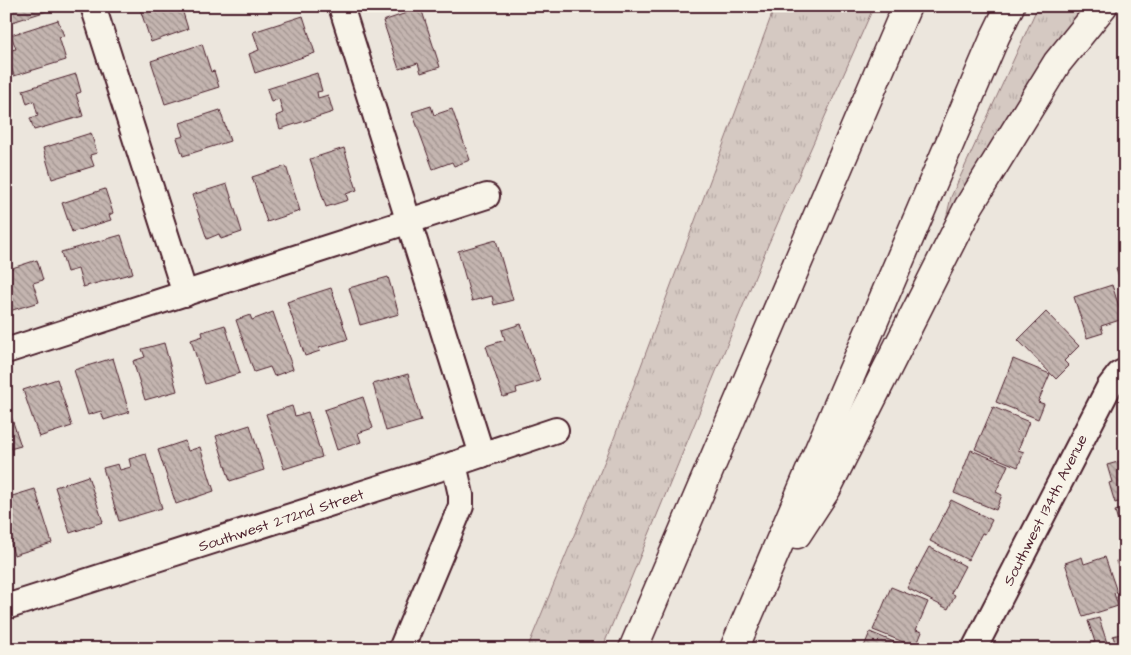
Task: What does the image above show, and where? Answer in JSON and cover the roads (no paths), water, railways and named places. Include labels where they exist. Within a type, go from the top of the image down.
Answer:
[{"type":"highway","points":[[633,649],[906,6]]},
{"type":"highway","points":[[734,649],[995,37],[1010,6]]},
{"type":"highway","points":[[756,599],[827,488],[969,206],[1057,63],[1103,6]]},
{"type":"street","points":[[94,6],[185,294]]},
{"type":"street","points":[[341,6],[482,455]]},
{"type":"street","points":[[6,351],[487,196]]},
{"type":"street","name":"Southwest 134th Avenue","points":[[974,649],[1109,387],[1122,373]]},
{"type":"street","name":"Southwest 272nd Street","points":[[6,608],[556,430]]},
{"type":"street","points":[[401,649],[461,506],[461,495],[454,464]]}]
